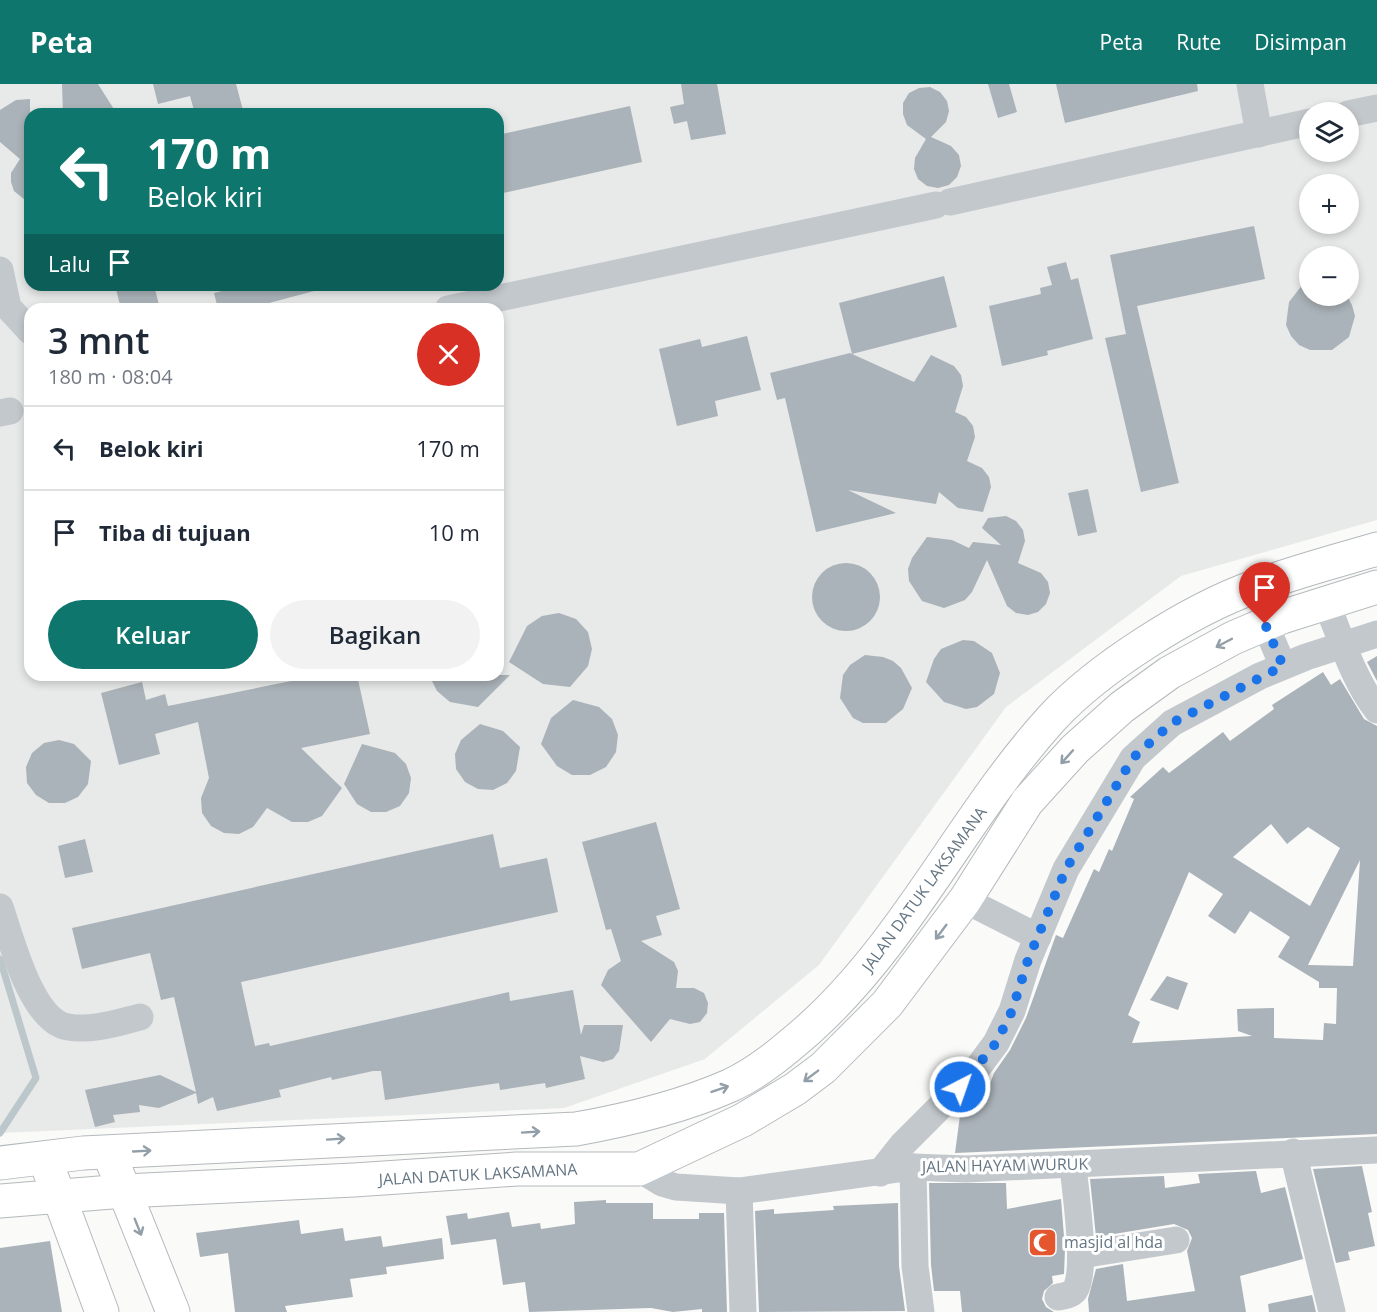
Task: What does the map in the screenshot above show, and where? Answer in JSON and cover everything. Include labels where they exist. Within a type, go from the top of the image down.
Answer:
[{"type":"main road","name":"JALAN DATUK LAKSAMANA","points":[[0,1163],[45,1160],[83,1153],[353,1138],[436,1137],[576,1129],[615,1122],[730,1085],[785,1051],[843,999],[889,943],[997,786],[1039,734],[1053,717],[1116,663],[1169,628],[1252,587],[1377,549]]},
{"type":"main road","name":"JALAN DATUK LAKSAMANA","points":[[0,1202],[124,1191],[354,1180],[517,1169],[639,1170],[743,1120],[795,1089],[823,1068],[887,1004],[965,900],[1027,802],[1075,749],[1122,707],[1168,673],[1265,624],[1377,587]]},
{"type":"main road","points":[[109,1153],[172,1312]]},
{"type":"main road","points":[[45,1160],[102,1312]]},
{"type":"street","points":[[1250,84],[1258,134]]},
{"type":"street","points":[[1359,112],[1377,108]]},
{"type":"street","points":[[476,303],[943,204],[1299,125]]},
{"type":"street","points":[[0,270],[8,307],[24,325]]},
{"type":"street","points":[[1326,602],[1343,645],[1369,699],[1377,710]]},
{"type":"street","points":[[1265,624],[1283,666]]},
{"type":"street","points":[[880,1173],[903,1144],[973,1074],[996,1043],[1012,1011],[1038,937],[1066,869],[1133,758],[1172,723],[1283,666],[1377,634]]},
{"type":"street","points":[[965,900],[1038,937]]},
{"type":"street","points":[[0,907],[27,983],[49,1019],[65,1027],[92,1028],[140,1017]]},
{"type":"street","name":"JALAN HAYAM WURUK","points":[[639,1170],[662,1183],[676,1187],[740,1191],[913,1167],[966,1169],[1233,1159],[1293,1152],[1377,1150]]},
{"type":"street","points":[[1293,1152],[1332,1312]]},
{"type":"street","points":[[1058,1297],[1071,1294],[1076,1288],[1081,1255],[1073,1165]]},
{"type":"street","points":[[913,1167],[915,1266],[921,1312]]},
{"type":"street","points":[[740,1191],[743,1312]]},
{"type":"street","points":[[1081,1255],[1176,1240]]},
{"type":"shaded area","points":[[0,84],[1377,84],[1377,520],[1181,576],[1006,707],[819,965],[705,1059],[564,1108],[0,1133]]},
{"type":"building","points":[[62,84],[98,84],[113,108],[63,108]]},
{"type":"building","points":[[153,84],[236,84],[242,108],[193,108],[190,96],[158,104]]},
{"type":"building","points":[[681,84],[717,84],[726,134],[691,140],[687,121],[674,124],[670,107],[684,104]]},
{"type":"building","points":[[988,84],[1009,84],[1017,112],[998,118]]},
{"type":"building","points":[[1056,84],[1197,84],[1198,91],[1065,123]]},
{"type":"building","points":[[930,87],[940,92],[947,101],[949,111],[946,122],[931,137],[951,146],[959,155],[961,166],[957,177],[949,185],[938,188],[927,186],[918,179],[914,169],[915,158],[926,139],[907,125],[903,114],[903,103],[909,93],[919,88]]},
{"type":"building","points":[[30,99],[30,108],[24,108],[24,199],[14,191],[11,182],[11,173],[20,159],[0,142],[0,110],[16,100]]},
{"type":"building","points":[[630,106],[642,162],[504,193],[504,134]]},
{"type":"building","points":[[1254,226],[1265,279],[1137,306],[1179,483],[1141,492],[1105,338],[1126,334],[1110,255]]},
{"type":"building","points":[[1066,262],[1071,280],[1078,278],[1093,339],[1047,351],[1048,355],[1002,366],[989,306],[1041,294],[1040,288],[1052,285],[1047,267]]},
{"type":"building","points":[[944,276],[957,327],[852,354],[839,303]]},
{"type":"building","points":[[1299,289],[1299,306],[1352,306],[1355,316],[1349,337],[1332,350],[1310,350],[1299,345],[1291,336],[1286,325],[1289,302]]},
{"type":"building","points":[[116,291],[156,291],[158,303],[120,303]]},
{"type":"building","points":[[222,291],[314,291],[269,303],[216,303],[214,293]]},
{"type":"building","points":[[747,336],[761,390],[715,401],[718,416],[677,426],[659,349],[700,339],[702,347]]},
{"type":"building","points":[[850,353],[914,382],[931,355],[954,366],[961,375],[963,386],[955,412],[966,417],[973,426],[975,437],[967,461],[982,468],[989,477],[991,487],[983,512],[958,508],[939,492],[936,504],[848,490],[896,513],[816,532],[785,398],[777,400],[770,373]]},
{"type":"building","points":[[1088,489],[1097,532],[1078,536],[1068,493]]},
{"type":"building","points":[[1006,516],[1016,521],[1023,530],[1025,541],[1018,563],[1041,573],[1048,582],[1050,593],[1046,604],[1038,612],[1028,615],[1016,613],[1007,606],[987,560],[972,592],[965,600],[944,608],[922,601],[909,581],[908,569],[912,558],[927,537],[952,540],[969,548],[973,542],[1001,545],[982,528],[988,518]]},
{"type":"building","points":[[839,563],[853,563],[865,568],[875,578],[880,597],[875,616],[865,626],[853,631],[839,631],[827,626],[817,616],[812,604],[812,590],[817,578],[827,568]]},
{"type":"building","points":[[559,613],[576,619],[588,632],[592,649],[588,666],[570,687],[543,684],[509,662],[527,626],[542,616]]},
{"type":"building","points":[[963,640],[974,641],[992,653],[1000,673],[994,694],[977,707],[966,709],[944,702],[926,682],[934,659],[941,649]]},
{"type":"building","points":[[865,655],[883,657],[893,661],[901,668],[912,688],[903,709],[886,723],[863,723],[853,718],[840,698],[843,675],[850,665]]},
{"type":"building","points":[[1377,656],[1377,681],[1367,662]]},
{"type":"building","points":[[1323,672],[1331,685],[1340,679],[1364,719],[1377,726],[1377,1134],[955,1153],[961,1108],[973,1096],[985,1097],[994,1073],[1010,1050],[1026,1018],[1056,935],[1063,938],[1094,869],[1099,872],[1109,849],[1112,851],[1134,799],[1130,797],[1163,767],[1169,773],[1223,732],[1230,741],[1274,709],[1272,705]],"holes":[[[1271,824],[1287,844],[1308,827],[1340,848],[1310,906],[1233,857]],[[1360,860],[1353,966],[1308,965]],[[1189,872],[1223,894],[1208,916],[1235,934],[1250,911],[1290,937],[1278,957],[1319,982],[1319,988],[1337,988],[1336,1024],[1324,1023],[1323,1040],[1274,1038],[1274,1008],[1237,1009],[1238,1031],[1252,1036],[1132,1043],[1140,1022],[1128,1015]]]},
{"type":"building","points":[[291,681],[358,681],[370,734],[301,748],[342,788],[322,816],[308,822],[292,822],[267,808],[253,827],[239,834],[224,833],[211,826],[202,813],[201,798],[209,778],[198,722],[155,734],[160,754],[119,765],[101,693],[142,682],[146,700],[165,694],[168,706]]},
{"type":"building","points":[[432,681],[504,681],[478,707],[450,702],[437,691]]},
{"type":"building","points":[[573,700],[599,707],[612,719],[618,735],[616,752],[606,767],[590,775],[572,775],[557,766],[541,744],[551,718]]},
{"type":"building","points":[[480,724],[503,731],[520,747],[516,771],[507,783],[493,790],[478,789],[465,782],[456,769],[455,754],[461,740]]},
{"type":"building","points":[[59,740],[74,744],[91,761],[88,784],[78,797],[65,803],[49,803],[36,795],[27,783],[26,767],[32,753],[44,743]]},
{"type":"building","points":[[362,744],[395,753],[406,764],[411,778],[409,793],[400,806],[386,812],[371,812],[357,804],[344,784]]},
{"type":"building","points":[[656,822],[680,909],[656,916],[662,935],[641,941],[674,962],[678,971],[676,988],[694,988],[704,993],[708,1003],[707,1013],[700,1022],[690,1024],[670,1019],[651,1042],[601,985],[608,970],[621,961],[611,929],[606,930],[582,842]]},
{"type":"building","points":[[493,834],[500,868],[547,858],[558,912],[241,982],[255,1046],[269,1043],[270,1046],[509,992],[510,1001],[573,990],[581,1035],[584,1025],[623,1025],[619,1051],[613,1059],[603,1062],[580,1056],[585,1079],[546,1088],[545,1083],[500,1090],[499,1083],[385,1100],[381,1071],[373,1071],[332,1080],[331,1077],[279,1090],[281,1097],[217,1111],[213,1097],[198,1104],[196,1093],[159,1108],[139,1105],[140,1112],[113,1115],[115,1122],[95,1127],[85,1090],[160,1075],[196,1092],[174,997],[161,1000],[150,953],[82,969],[72,928]]},
{"type":"building","points":[[85,839],[93,872],[65,878],[58,846]]},
{"type":"building","points":[[1167,976],[1188,983],[1178,1010],[1150,1000]]},
{"type":"building","points":[[1362,1166],[1372,1212],[1368,1213],[1375,1246],[1348,1252],[1350,1260],[1336,1263],[1313,1169]]},
{"type":"building","points":[[1256,1171],[1261,1193],[1285,1187],[1303,1259],[1240,1276],[1246,1312],[1089,1312],[1088,1299],[1096,1269],[1123,1264],[1127,1301],[1195,1291],[1187,1251],[1192,1238],[1188,1230],[1174,1224],[1096,1237],[1090,1179],[1164,1176],[1165,1188],[1200,1183],[1198,1174]]},
{"type":"building","points":[[929,1183],[1006,1183],[1007,1209],[1061,1199],[1065,1249],[1064,1274],[1052,1276],[1053,1283],[1044,1291],[1042,1299],[1046,1307],[1054,1312],[962,1312],[960,1291],[934,1291]]},
{"type":"building","points":[[606,1200],[606,1203],[653,1203],[653,1219],[699,1219],[699,1213],[724,1213],[727,1312],[702,1312],[702,1309],[673,1312],[651,1308],[529,1312],[525,1282],[503,1285],[496,1239],[451,1245],[446,1216],[467,1213],[468,1219],[509,1212],[512,1227],[540,1223],[541,1229],[575,1224],[574,1202]]},
{"type":"building","points":[[898,1203],[899,1266],[905,1311],[759,1312],[755,1211],[774,1209],[774,1214],[834,1210],[833,1206]]},
{"type":"building","points":[[299,1220],[301,1234],[343,1228],[345,1241],[381,1236],[383,1247],[442,1238],[444,1259],[386,1267],[387,1274],[350,1279],[353,1297],[285,1306],[287,1312],[235,1312],[228,1253],[200,1257],[196,1233]]},
{"type":"building","points":[[50,1241],[62,1312],[0,1312],[0,1248]]},
{"type":"building","points":[[1312,1295],[1316,1312],[1269,1312],[1268,1304]]},
{"type":"waterway","points":[[0,959],[36,1078],[0,1133]]},
{"type":"place","name":"masjid al hda","points":[[1043,1242]]},
{"type":"route","points":[[960,1087],[973,1074],[996,1043],[1012,1011],[1028,960],[1066,869],[1088,829],[1133,758],[1172,723],[1283,666],[1265,624]]}]
